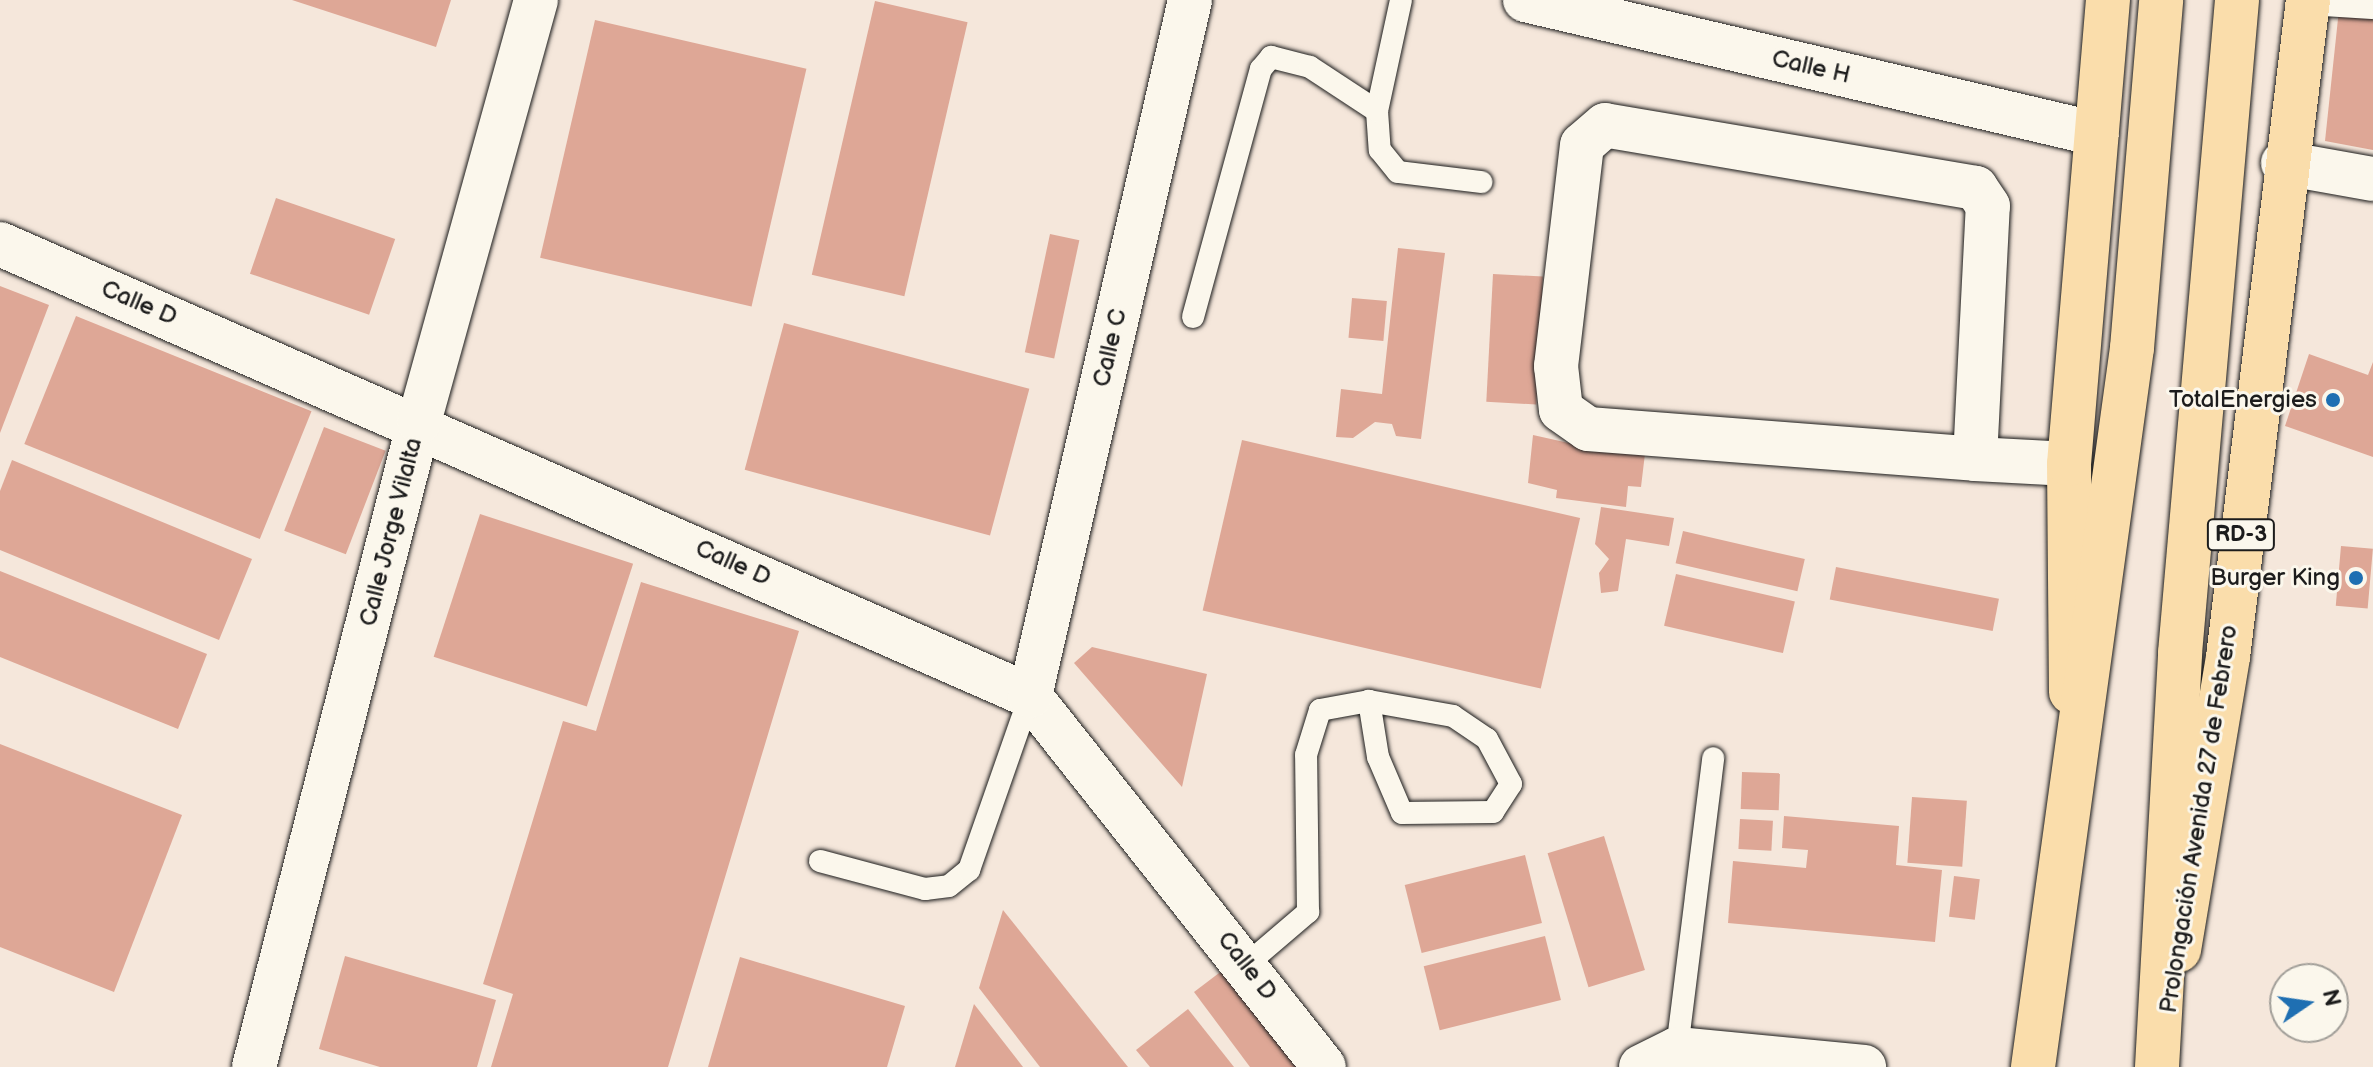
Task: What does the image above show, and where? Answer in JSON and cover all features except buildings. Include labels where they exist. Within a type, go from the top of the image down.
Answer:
[{"type":"main road","points":[[2072,816],[2069,464],[2108,0]]},
{"type":"main road","points":[[2033,1067],[2072,816],[2132,348],[2161,0]]},
{"type":"main road","name":"Prolongación Avenida 27 de Febrero","points":[[2158,1067],[2180,653],[2237,0]]},
{"type":"main road","name":"Prolongación Avenida 27 de Febrero","points":[[2158,1067],[2228,657],[2283,163],[2308,2]]},
{"type":"street","name":"Calle Jorge Vilalta","points":[[254,1067],[419,422],[536,0]]},
{"type":"street","name":"Calle C","points":[[1030,696],[1190,0]]},
{"type":"street","name":"Calle H","points":[[1525,0],[2097,134]]},
{"type":"street","points":[[1975,459],[1988,206],[1976,188],[1605,125],[1582,145],[1556,366],[1561,410],[1588,429],[1975,459],[2069,464]]},
{"type":"street","points":[[2283,163],[2373,179]]},
{"type":"street","name":"Calle D","points":[[0,244],[419,422],[1030,696],[1324,1067]]},
{"type":"street","points":[[1659,1058],[1864,1067]]},
{"type":"lane","points":[[1401,0],[1377,111],[1380,150],[1398,172],[1481,182]]},
{"type":"lane","points":[[2308,2],[2373,8]]},
{"type":"lane","points":[[1193,317],[1261,69],[1271,57],[1310,67],[1377,111]]},
{"type":"lane","points":[[820,861],[925,889],[959,878],[969,870],[1030,696]]},
{"type":"lane","points":[[1246,965],[1308,912],[1306,755],[1320,710],[1369,701],[1453,716],[1487,739],[1511,784],[1493,812],[1402,813],[1378,757],[1369,701]]},
{"type":"lane","points":[[1659,1058],[1713,758]]},
{"type":"place","name":"TotalEnergies","points":[[2333,400]]},
{"type":"place","name":"Burger King","points":[[2356,578]]}]
